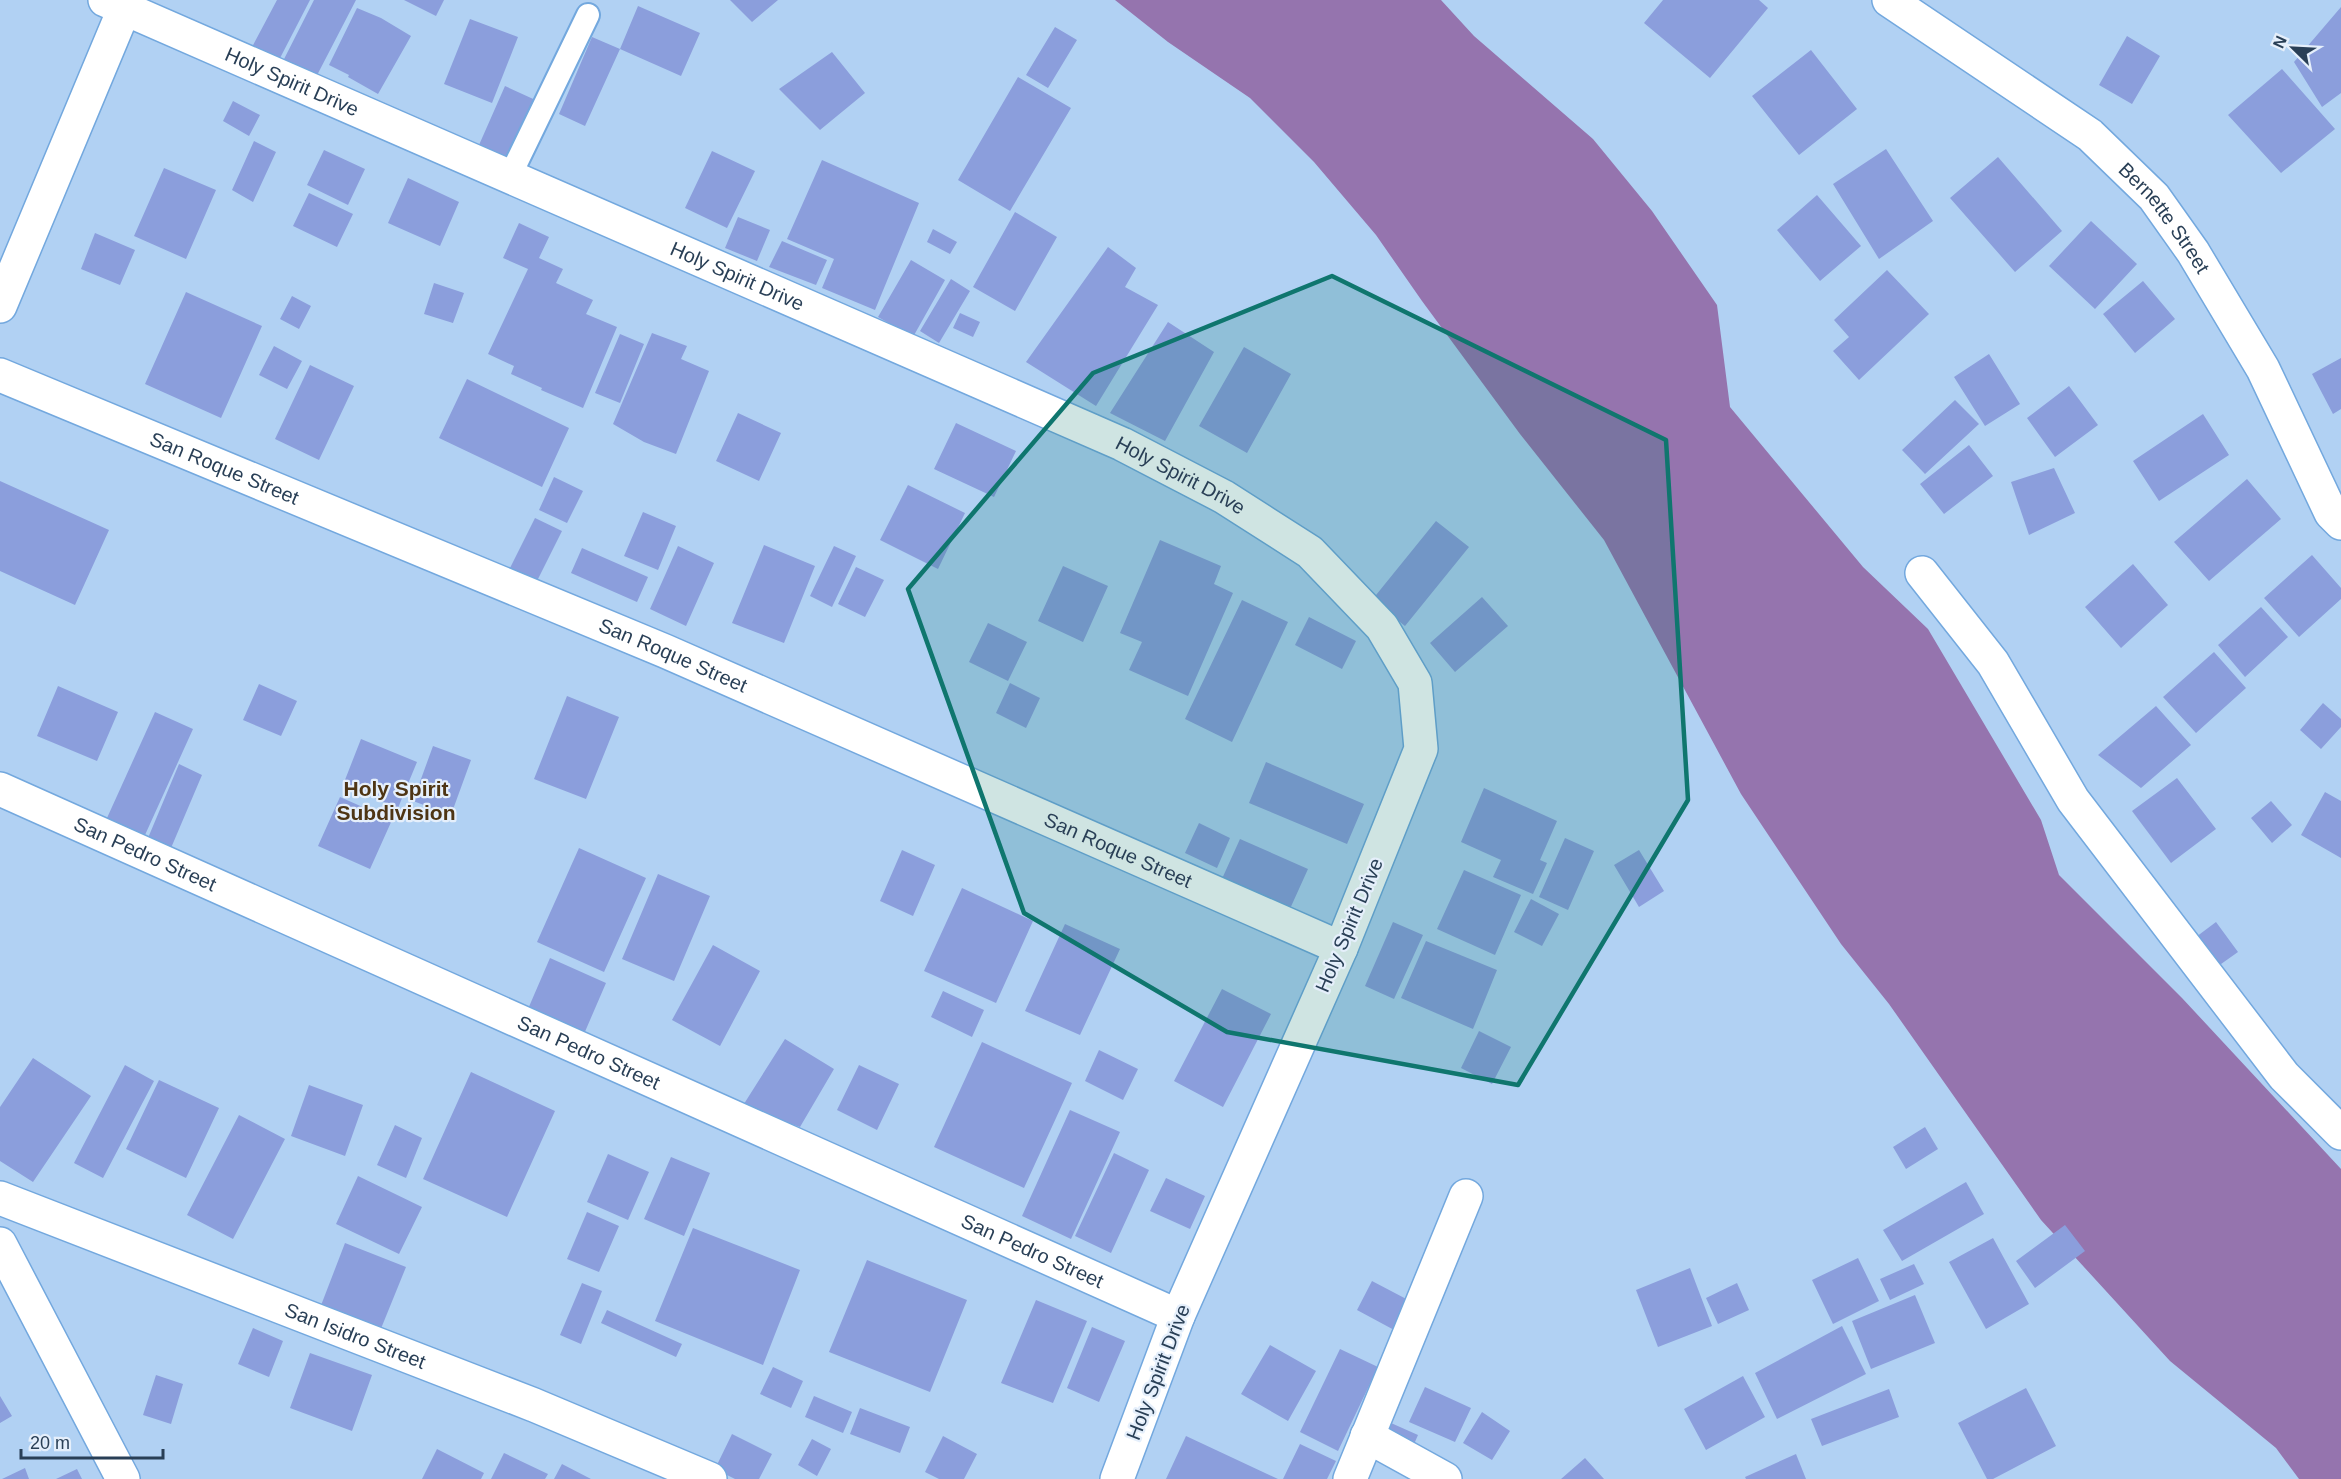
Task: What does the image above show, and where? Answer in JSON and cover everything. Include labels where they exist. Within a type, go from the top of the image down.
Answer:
[{"type":"street","name":"Bernette Street","points":[[1889,0],[2090,135],[2154,197],[2193,252],[2263,369],[2331,513],[2341,523]]},
{"type":"street","name":"Holy Spirit Drive","points":[[119,3],[1122,444],[1224,497],[1310,552],[1382,627],[1415,683],[1421,749],[1341,948],[1178,1316],[1117,1479]]},
{"type":"street","points":[[0,306],[119,3]]},
{"type":"street","name":"San Roque Street","points":[[0,375],[665,651],[1341,948]]},
{"type":"street","points":[[1922,573],[1993,663],[2073,800],[2284,1076],[2341,1133]]},
{"type":"street","name":"San Pedro Street","points":[[0,789],[1178,1316]]},
{"type":"street","points":[[1350,1479],[1466,1196]]},
{"type":"street","name":"San Isidro Street","points":[[0,1198],[534,1405],[710,1479]]},
{"type":"street","points":[[0,1244],[123,1479]]},
{"type":"street","points":[[1367,1436],[1445,1479]]},
{"type":"lane","points":[[510,176],[588,15]]},
{"type":"highlighted area","points":[[1332,276],[1666,440],[1688,800],[1518,1085],[1227,1032],[1024,913],[908,589],[1093,373]]},
{"type":"shaded area","points":[[1115,0],[1441,0],[1474,36],[1593,139],[1652,211],[1717,305],[1730,407],[1863,567],[1928,629],[2041,820],[2059,875],[2182,998],[2341,1169],[2341,1479],[2299,1479],[2276,1448],[2170,1361],[2041,1220],[1889,1004],[1841,944],[1741,794],[1604,540],[1520,434],[1376,235],[1314,162],[1250,98],[1168,42]]},
{"type":"building","points":[[277,0],[310,0],[278,62],[251,49]]},
{"type":"building","points":[[314,0],[356,0],[313,83],[280,67]]},
{"type":"building","points":[[404,0],[444,0],[436,16]]},
{"type":"building","points":[[730,0],[778,0],[752,22]]},
{"type":"building","points":[[1663,0],[1759,0],[1768,8],[1710,78],[1644,23]]},
{"type":"building","points":[[638,6],[700,33],[681,76],[620,49]]},
{"type":"building","points":[[2341,7],[2341,93],[2322,107],[2294,62]]},
{"type":"building","points":[[357,8],[381,18],[411,36],[378,94],[329,65]]},
{"type":"building","points":[[470,19],[518,37],[492,103],[444,84]]},
{"type":"building","points":[[1055,27],[1077,40],[1048,88],[1026,75]]},
{"type":"building","points":[[2127,36],[2160,56],[2132,104],[2099,85]]},
{"type":"building","points":[[592,37],[620,49],[585,126],[559,114]]},
{"type":"building","points":[[1811,50],[1857,109],[1799,155],[1752,96]]},
{"type":"building","points":[[832,52],[865,93],[820,130],[779,89]]},
{"type":"building","points":[[2282,69],[2335,129],[2281,173],[2228,115]]},
{"type":"building","points":[[1018,77],[1071,108],[1010,211],[958,180]]},
{"type":"building","points":[[505,86],[542,103],[516,161],[479,145]]},
{"type":"building","points":[[233,101],[260,115],[249,136],[223,121]]},
{"type":"building","points":[[254,141],[276,152],[253,202],[232,190]]},
{"type":"building","points":[[1886,149],[1933,221],[1879,259],[1833,184]]},
{"type":"building","points":[[324,150],[365,169],[348,205],[307,185]]},
{"type":"building","points":[[712,151],[755,171],[727,228],[685,208]]},
{"type":"building","points":[[1998,157],[2062,231],[2015,272],[1950,198]]},
{"type":"building","points":[[822,160],[919,203],[875,310],[822,288],[834,259],[787,239]]},
{"type":"building","points":[[164,168],[216,190],[186,259],[134,236]]},
{"type":"building","points":[[408,178],[459,202],[440,246],[388,223]]},
{"type":"building","points":[[309,193],[353,214],[337,247],[293,226]]},
{"type":"building","points":[[1817,195],[1861,246],[1820,281],[1777,230]]},
{"type":"building","points":[[1015,212],[1057,237],[1015,311],[973,287]]},
{"type":"building","points":[[738,217],[770,230],[757,261],[725,248]]},
{"type":"building","points":[[2091,221],[2137,264],[2095,309],[2049,266]]},
{"type":"building","points":[[519,223],[549,237],[539,258],[563,269],[556,283],[593,300],[586,314],[617,327],[583,408],[511,374],[514,366],[488,354],[528,269],[503,258]]},
{"type":"building","points":[[933,229],[957,242],[950,254],[927,242]]},
{"type":"building","points":[[95,233],[135,250],[120,285],[81,269]]},
{"type":"building","points":[[782,241],[827,260],[816,285],[769,267]]},
{"type":"building","points":[[1108,247],[1136,268],[1125,287],[1158,305],[1096,406],[1026,362]]},
{"type":"building","points":[[911,260],[945,280],[913,337],[878,317]]},
{"type":"building","points":[[1887,270],[1929,314],[1859,380],[1833,351],[1849,337],[1834,320]]},
{"type":"building","points":[[951,279],[970,291],[939,343],[920,331]]},
{"type":"building","points":[[2143,281],[2175,319],[2135,353],[2103,314]]},
{"type":"building","points":[[434,283],[464,293],[453,323],[424,314]]},
{"type":"building","points":[[186,292],[262,326],[221,418],[145,384]]},
{"type":"building","points":[[292,296],[311,306],[299,329],[280,319]]},
{"type":"building","points":[[960,313],[980,322],[973,337],[953,328]]},
{"type":"building","points":[[1168,322],[1214,352],[1165,441],[1110,413]]},
{"type":"building","points":[[652,333],[687,346],[681,359],[709,371],[676,454],[644,442],[613,424]]},
{"type":"building","points":[[620,334],[644,344],[620,403],[595,393]]},
{"type":"building","points":[[274,346],[302,361],[287,389],[259,375]]},
{"type":"building","points":[[1244,347],[1291,374],[1247,453],[1199,426]]},
{"type":"building","points":[[1989,354],[2020,404],[1985,426],[1954,377]]},
{"type":"building","points":[[2341,358],[2341,409],[2333,414],[2312,374]]},
{"type":"building","points":[[310,365],[354,386],[319,460],[275,439]]},
{"type":"building","points":[[467,379],[569,428],[542,487],[439,438]]},
{"type":"building","points":[[2069,386],[2098,425],[2055,457],[2027,418]]},
{"type":"building","points":[[1955,400],[1979,424],[1925,474],[1902,450]]},
{"type":"building","points":[[738,413],[781,433],[759,481],[716,461]]},
{"type":"building","points":[[2203,414],[2229,455],[2159,501],[2133,461]]},
{"type":"building","points":[[956,423],[1016,451],[994,497],[934,469]]},
{"type":"building","points":[[1969,445],[1993,476],[1944,514],[1920,484]]},
{"type":"building","points":[[2054,468],[2075,513],[2029,535],[2011,482]]},
{"type":"building","points":[[554,477],[583,491],[567,523],[539,510]]},
{"type":"building","points":[[2247,479],[2281,519],[2209,581],[2174,542]]},
{"type":"building","points":[[0,481],[109,530],[75,605],[0,571]]},
{"type":"building","points":[[908,485],[965,513],[938,569],[880,540]]},
{"type":"building","points":[[643,512],[676,526],[658,570],[624,556]]},
{"type":"building","points":[[535,518],[562,531],[537,581],[510,568]]},
{"type":"building","points":[[1436,521],[1469,547],[1405,626],[1372,600]]},
{"type":"building","points":[[1160,540],[1221,566],[1214,584],[1233,593],[1188,696],[1129,670],[1142,642],[1120,633]]},
{"type":"building","points":[[764,545],[815,566],[784,643],[732,623]]},
{"type":"building","points":[[678,546],[714,563],[686,626],[650,609]]},
{"type":"building","points":[[834,546],[856,556],[832,607],[810,596]]},
{"type":"building","points":[[582,548],[648,577],[637,602],[571,573]]},
{"type":"building","points":[[2312,555],[2341,588],[2341,599],[2299,637],[2264,598]]},
{"type":"building","points":[[2133,564],[2168,605],[2121,648],[2085,607]]},
{"type":"building","points":[[1063,566],[1108,586],[1083,642],[1038,621]]},
{"type":"building","points":[[856,567],[884,580],[865,617],[838,604]]},
{"type":"building","points":[[1482,597],[1508,626],[1455,672],[1430,643]]},
{"type":"building","points":[[1242,600],[1288,622],[1232,742],[1185,719]]},
{"type":"building","points":[[2261,607],[2288,637],[2245,677],[2218,645]]},
{"type":"building","points":[[1309,617],[1356,641],[1342,669],[1295,645]]},
{"type":"building","points":[[988,623],[1027,642],[1008,681],[969,662]]},
{"type":"building","points":[[2214,652],[2246,688],[2196,733],[2163,697]]},
{"type":"building","points":[[1010,683],[1040,698],[1026,728],[996,713]]},
{"type":"building","points":[[259,684],[297,701],[281,736],[243,720]]},
{"type":"building","points":[[58,686],[118,712],[97,761],[37,736]]},
{"type":"building","points":[[567,696],[619,717],[586,799],[534,779]]},
{"type":"building","points":[[2323,703],[2341,719],[2341,727],[2321,749],[2300,730]]},
{"type":"building","points":[[2156,706],[2191,745],[2141,788],[2098,755]]},
{"type":"building","points":[[155,712],[193,729],[145,835],[107,818]]},
{"type":"building","points":[[361,739],[417,762],[398,808],[343,785]]},
{"type":"building","points":[[433,746],[471,760],[451,815],[413,801]]},
{"type":"building","points":[[1266,762],[1364,804],[1347,844],[1249,803]]},
{"type":"building","points":[[179,764],[202,775],[171,848],[148,838]]},
{"type":"building","points":[[2177,778],[2216,829],[2171,863],[2132,811]]},
{"type":"building","points":[[1484,788],[1557,821],[1540,860],[1547,863],[1533,894],[1493,877],[1501,860],[1461,842]]},
{"type":"building","points":[[2325,792],[2341,801],[2341,858],[2301,835]]},
{"type":"building","points":[[340,797],[392,820],[370,869],[318,846]]},
{"type":"building","points":[[2271,801],[2292,825],[2272,843],[2251,818]]},
{"type":"building","points":[[1199,823],[1230,838],[1217,868],[1185,853]]},
{"type":"building","points":[[1565,838],[1594,851],[1568,910],[1539,897]]},
{"type":"building","points":[[1240,839],[1308,869],[1289,911],[1221,881]]},
{"type":"building","points":[[579,848],[646,878],[604,972],[537,942]]},
{"type":"building","points":[[902,850],[935,865],[913,916],[880,901]]},
{"type":"building","points":[[1639,850],[1664,891],[1639,907],[1614,865]]},
{"type":"building","points":[[1464,870],[1521,895],[1495,955],[1437,929]]},
{"type":"building","points":[[658,874],[710,896],[674,981],[622,959]]},
{"type":"building","points":[[962,888],[1033,921],[996,1003],[924,971]]},
{"type":"building","points":[[1531,899],[1559,914],[1542,946],[1514,932]]},
{"type":"building","points":[[1393,922],[1423,935],[1394,999],[1365,986]]},
{"type":"building","points":[[2216,922],[2238,952],[2214,969],[2192,940]]},
{"type":"building","points":[[1065,924],[1120,949],[1080,1035],[1025,1011]]},
{"type":"building","points":[[1426,941],[1497,970],[1473,1029],[1401,998]]},
{"type":"building","points":[[713,945],[760,971],[720,1046],[672,1020]]},
{"type":"building","points":[[550,958],[606,983],[584,1034],[528,1009]]},
{"type":"building","points":[[1222,989],[1271,1014],[1223,1107],[1174,1081]]},
{"type":"building","points":[[943,991],[984,1010],[972,1037],[931,1017]]},
{"type":"building","points":[[1479,1031],[1511,1047],[1492,1084],[1461,1068]]},
{"type":"building","points":[[785,1039],[834,1069],[800,1127],[742,1107]]},
{"type":"building","points":[[982,1042],[1072,1083],[1024,1188],[934,1147]]},
{"type":"building","points":[[1099,1050],[1138,1069],[1123,1100],[1085,1081]]},
{"type":"building","points":[[33,1058],[91,1096],[33,1182],[0,1161],[0,1107]]},
{"type":"building","points":[[125,1065],[154,1081],[103,1178],[74,1163]]},
{"type":"building","points":[[859,1065],[899,1084],[877,1130],[837,1110]]},
{"type":"building","points":[[471,1072],[555,1111],[507,1217],[423,1179]]},
{"type":"building","points":[[159,1080],[219,1108],[186,1178],[126,1149]]},
{"type":"building","points":[[309,1085],[363,1105],[345,1156],[291,1136]]},
{"type":"building","points":[[1070,1110],[1120,1132],[1071,1239],[1022,1216]]},
{"type":"building","points":[[239,1115],[285,1139],[233,1239],[187,1215]]},
{"type":"building","points":[[395,1125],[422,1138],[406,1178],[377,1165]]},
{"type":"building","points":[[1925,1127],[1938,1149],[1906,1169],[1893,1147]]},
{"type":"building","points":[[1114,1153],[1149,1170],[1111,1253],[1075,1236]]},
{"type":"building","points":[[608,1154],[649,1172],[628,1220],[587,1202]]},
{"type":"building","points":[[671,1157],[710,1173],[684,1236],[644,1219]]},
{"type":"building","points":[[358,1176],[422,1207],[399,1254],[336,1224]]},
{"type":"building","points":[[1166,1178],[1205,1196],[1190,1229],[1150,1211]]},
{"type":"building","points":[[1966,1182],[1984,1214],[1902,1261],[1883,1230]]},
{"type":"building","points":[[587,1212],[619,1226],[599,1272],[567,1259]]},
{"type":"building","points":[[2065,1225],[2085,1251],[2035,1288],[2016,1261]]},
{"type":"building","points":[[693,1228],[800,1270],[763,1365],[655,1321]]},
{"type":"building","points":[[1993,1238],[2029,1304],[1986,1329],[1949,1262]]},
{"type":"building","points":[[345,1243],[406,1267],[380,1331],[320,1308]]},
{"type":"building","points":[[1858,1258],[1879,1301],[1833,1324],[1812,1280]]},
{"type":"building","points":[[867,1260],[967,1300],[930,1392],[829,1352]]},
{"type":"building","points":[[1914,1264],[1924,1284],[1890,1300],[1880,1279]]},
{"type":"building","points":[[1690,1268],[1712,1326],[1658,1347],[1636,1290]]},
{"type":"building","points":[[1372,1281],[1412,1302],[1396,1331],[1357,1310]]},
{"type":"building","points":[[582,1283],[602,1291],[581,1344],[560,1335]]},
{"type":"building","points":[[1737,1283],[1749,1310],[1718,1324],[1706,1298]]},
{"type":"building","points":[[1915,1295],[1935,1343],[1871,1369],[1852,1321]]},
{"type":"building","points":[[1036,1300],[1087,1321],[1053,1403],[1001,1383]]},
{"type":"building","points":[[607,1310],[682,1344],[676,1357],[601,1323]]},
{"type":"building","points":[[1842,1326],[1866,1374],[1777,1419],[1755,1373]]},
{"type":"building","points":[[1092,1327],[1125,1341],[1099,1402],[1067,1388]]},
{"type":"building","points":[[253,1328],[283,1341],[269,1377],[238,1364]]},
{"type":"building","points":[[1270,1345],[1316,1371],[1288,1421],[1241,1394]]},
{"type":"building","points":[[1340,1349],[1378,1367],[1338,1451],[1300,1432]]},
{"type":"building","points":[[310,1353],[372,1375],[352,1431],[290,1408]]},
{"type":"building","points":[[773,1367],[803,1381],[791,1408],[760,1394]]},
{"type":"building","points":[[156,1375],[183,1384],[171,1424],[143,1415]]},
{"type":"building","points":[[1743,1376],[1765,1417],[1706,1450],[1684,1409]]},
{"type":"building","points":[[1425,1387],[1471,1408],[1455,1442],[1409,1422]]},
{"type":"building","points":[[2026,1388],[2056,1446],[1993,1479],[1987,1479],[1958,1423]]},
{"type":"building","points":[[1889,1389],[1899,1417],[1822,1446],[1811,1419]]},
{"type":"building","points":[[0,1396],[12,1416],[0,1423]]},
{"type":"building","points":[[814,1396],[852,1412],[843,1433],[805,1417]]},
{"type":"building","points":[[860,1408],[910,1427],[900,1453],[850,1434]]},
{"type":"building","points":[[1482,1412],[1510,1431],[1492,1460],[1463,1443]]},
{"type":"building","points":[[1391,1423],[1418,1435],[1411,1451],[1384,1440]]},
{"type":"building","points":[[732,1434],[772,1454],[759,1479],[735,1479],[715,1469]]},
{"type":"building","points":[[943,1436],[977,1454],[964,1479],[939,1479],[925,1472]]},
{"type":"building","points":[[1186,1436],[1278,1479],[1166,1479]]},
{"type":"building","points":[[812,1439],[831,1449],[817,1476],[798,1465]]},
{"type":"building","points":[[1300,1444],[1336,1461],[1327,1479],[1283,1479]]},
{"type":"building","points":[[437,1449],[484,1473],[481,1479],[422,1479]]},
{"type":"building","points":[[504,1453],[548,1474],[545,1479],[491,1479]]},
{"type":"building","points":[[1796,1454],[1806,1479],[1746,1479],[1745,1477]]},
{"type":"building","points":[[1585,1458],[1604,1479],[1561,1479]]},
{"type":"building","points":[[562,1464],[591,1479],[554,1479]]},
{"type":"building","points":[[25,1468],[29,1479],[2,1479]]},
{"type":"building","points":[[77,1469],[82,1479],[56,1479]]},
{"type":"district","name":"Holy Spirit Subdivision","points":[[396,801]]}]
